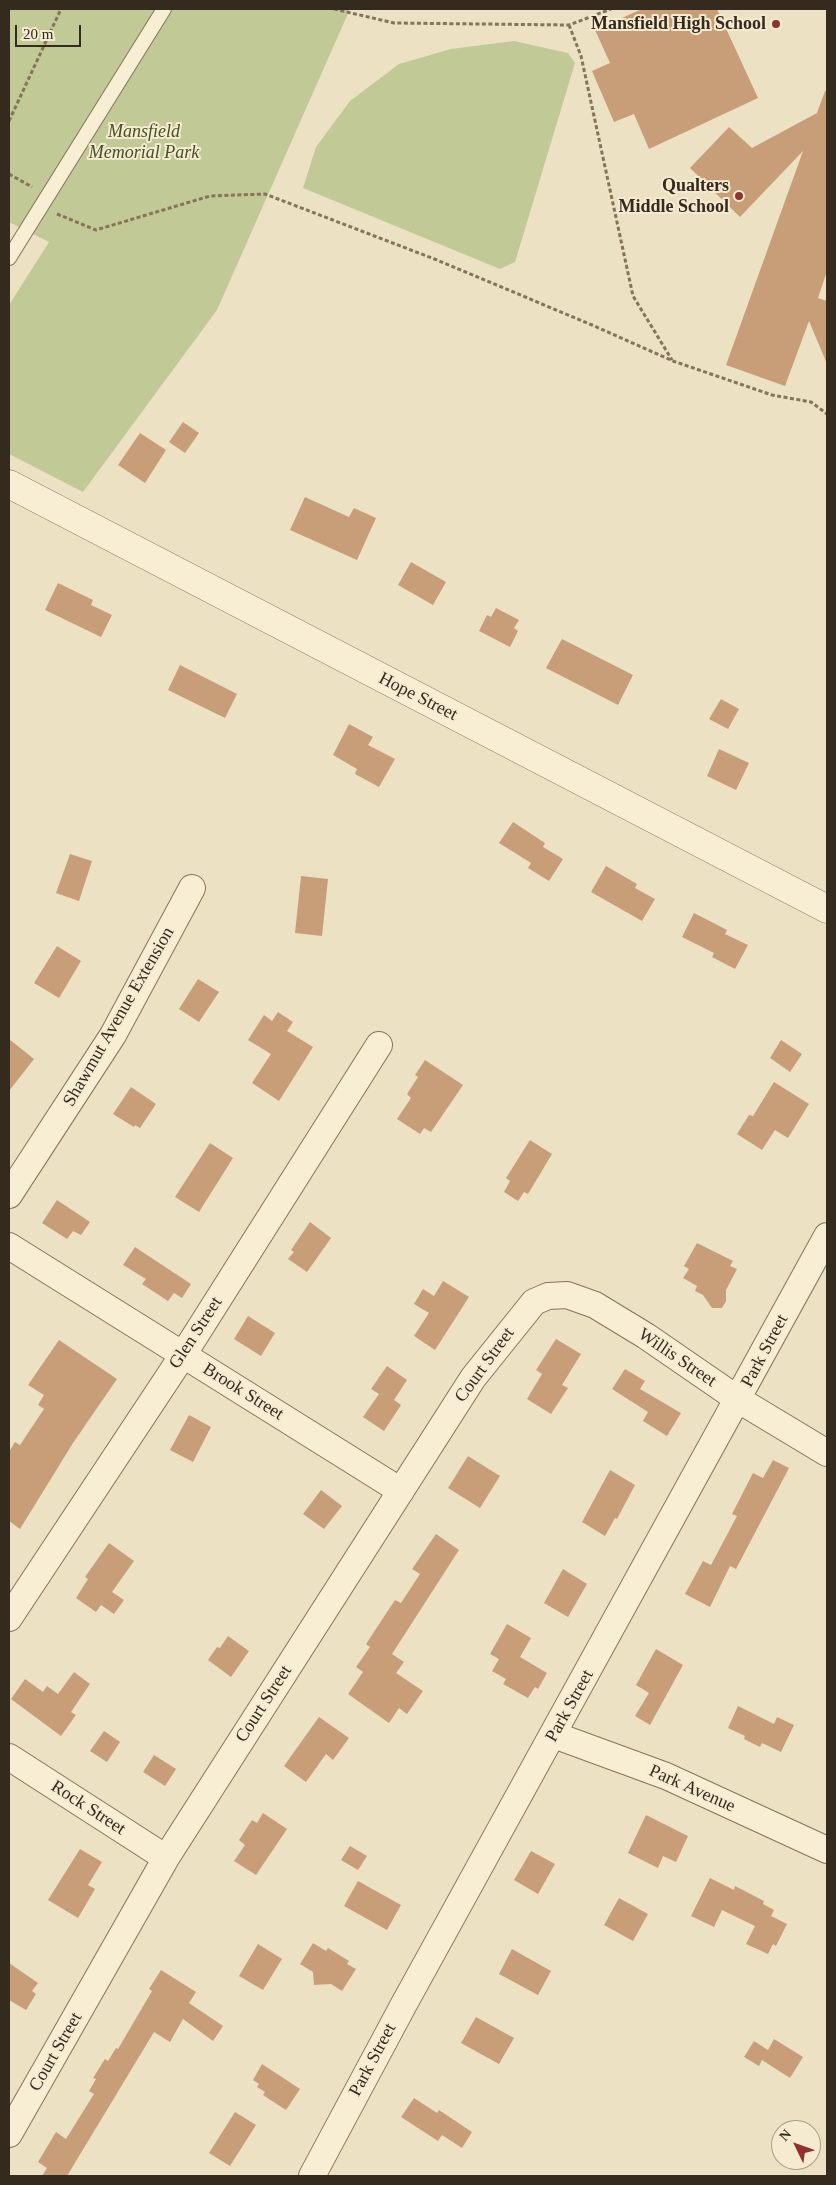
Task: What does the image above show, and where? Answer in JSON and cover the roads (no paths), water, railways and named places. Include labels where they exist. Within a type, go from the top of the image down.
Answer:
[{"type":"main road","name":"Hope Street","points":[[9,484],[827,909]]},
{"type":"street","name":"Shawmut Avenue Extension","points":[[9,1195],[113,1035],[192,888]]},
{"type":"street","name":"Glen Street","points":[[9,1618],[183,1355],[379,1045]]},
{"type":"street","name":"Park Street","points":[[312,2176],[404,2004],[739,1400],[827,1236]]},
{"type":"street","name":"Brook Street","points":[[9,1246],[401,1490]]},
{"type":"street","name":"Willis Street","points":[[548,1296],[567,1295],[595,1305],[646,1336],[739,1400],[827,1453]]},
{"type":"street","name":"Court Street","points":[[9,2134],[166,1858],[473,1378],[534,1302],[548,1296]]},
{"type":"street","name":"Park Avenue","points":[[554,1735],[666,1776],[827,1850]]},
{"type":"street","name":"Rock Street","points":[[9,1757],[166,1858]]},
{"type":"lane","points":[[9,258],[164,9]]},
{"type":"place","name":"Mansfield High School","points":[[776,24]]},
{"type":"place","name":"Qualters Middle School","points":[[739,196]]},
{"type":"park label","name":"Mansfield Memorial Park","points":[[144,142]]}]
